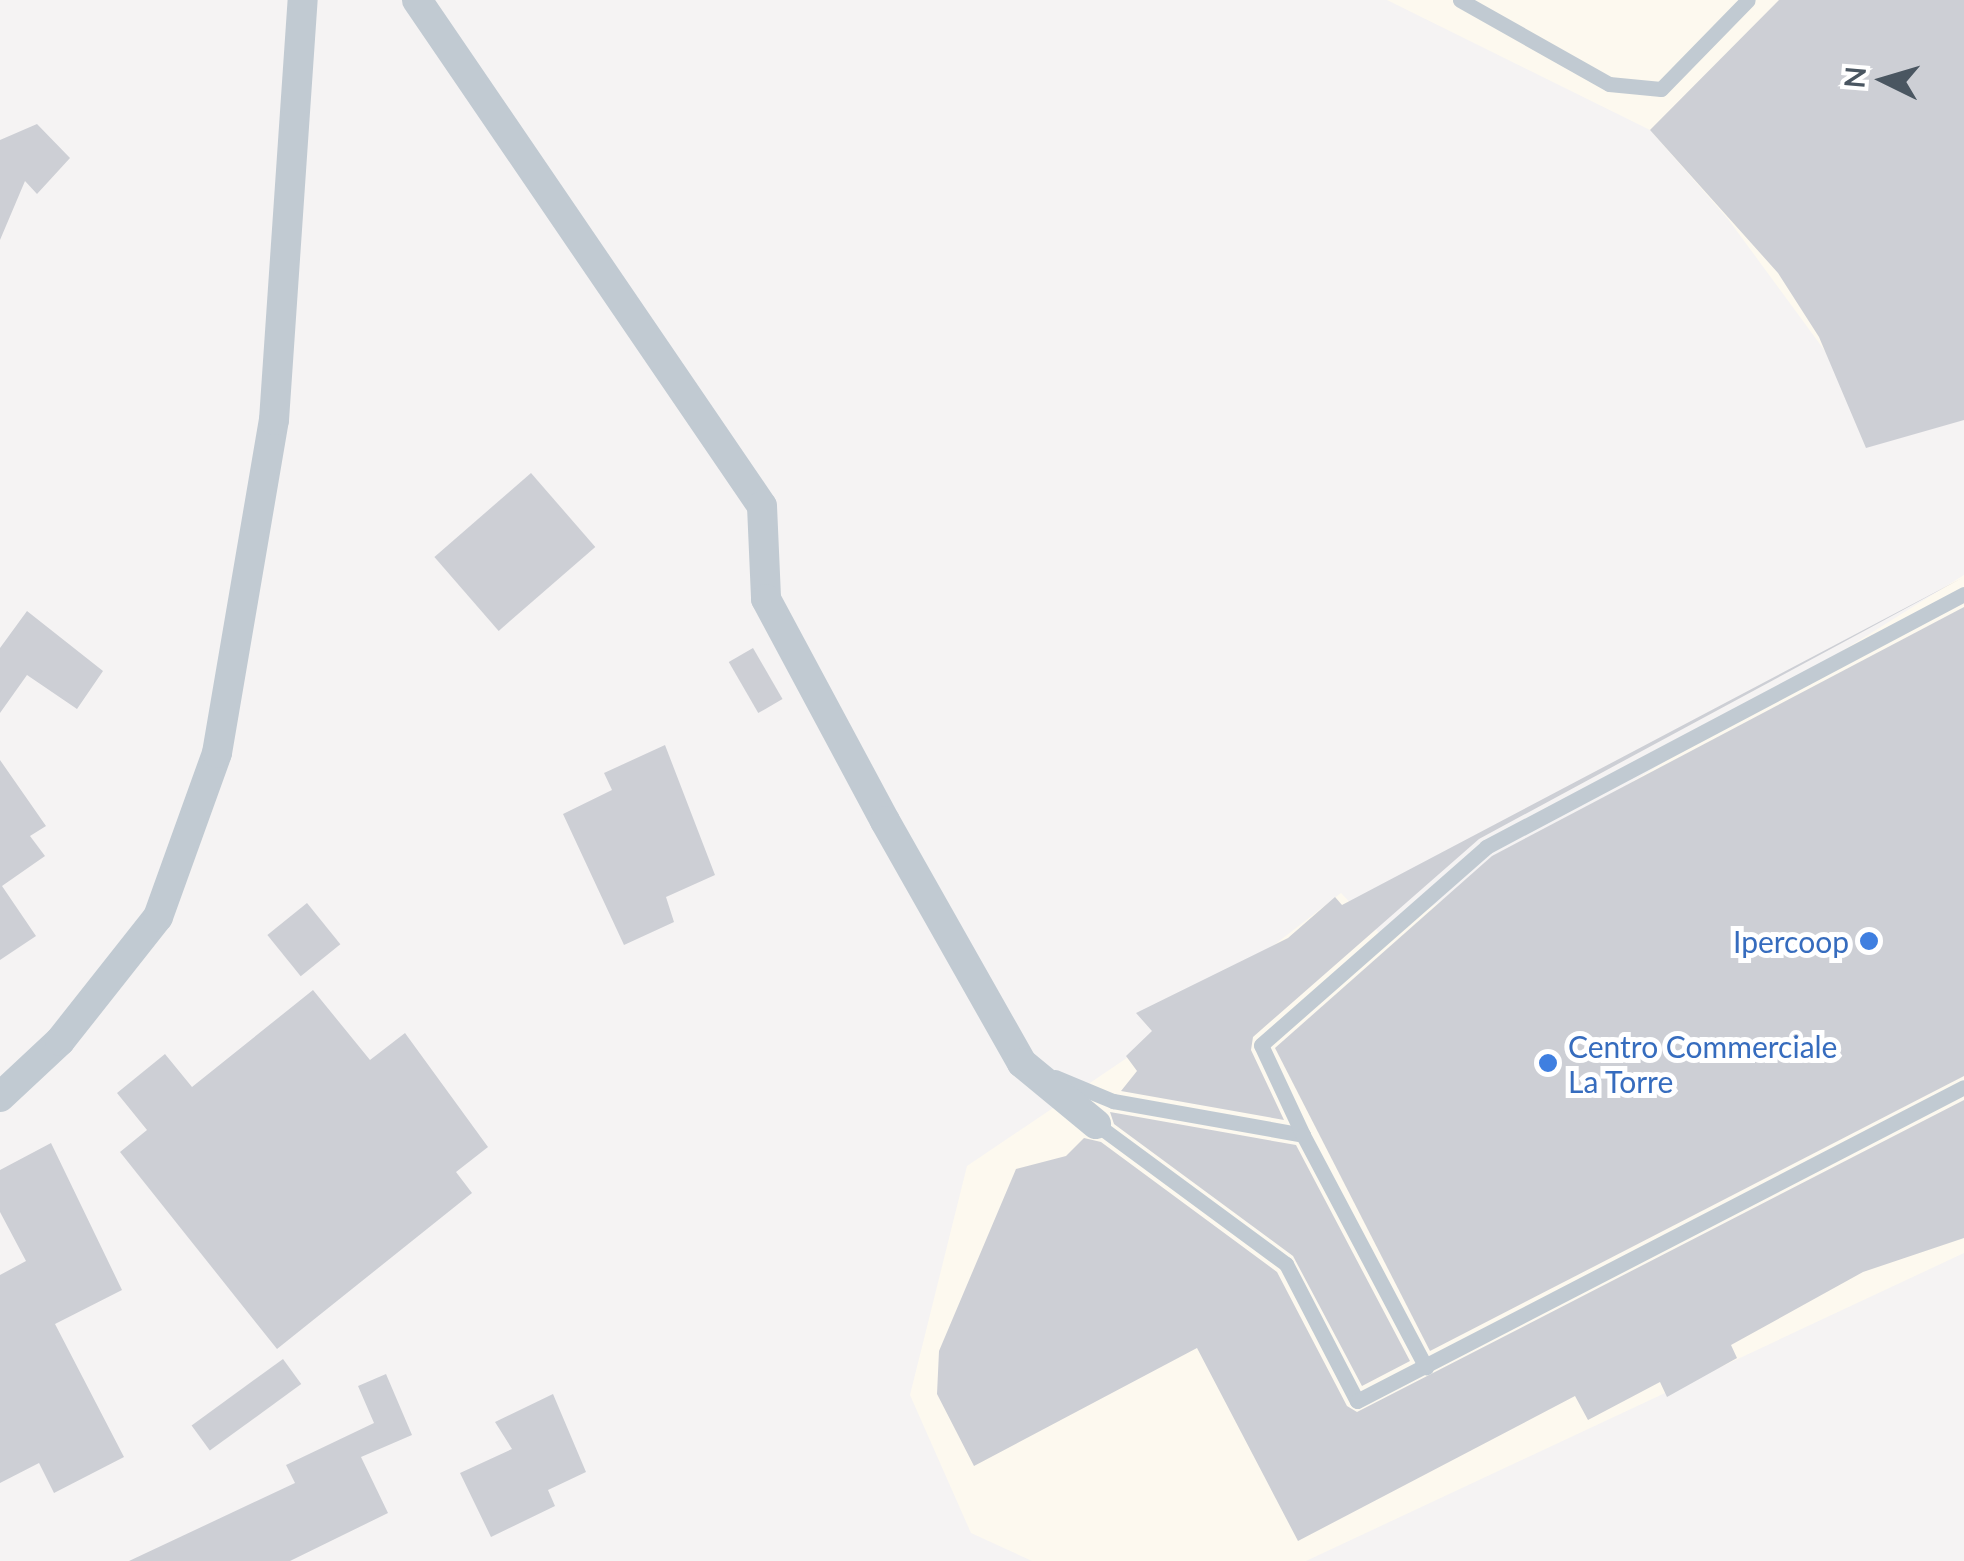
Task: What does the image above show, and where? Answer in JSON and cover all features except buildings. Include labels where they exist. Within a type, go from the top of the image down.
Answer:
[{"type":"street","points":[[0,1098],[60,1041],[158,918],[217,753],[274,420],[303,0]]},
{"type":"street","points":[[417,0],[762,506],[766,600],[1022,1064],[1096,1124]]},
{"type":"lane","points":[[1460,0],[1609,84],[1662,90],[1748,0]]},
{"type":"lane","points":[[1426,1367],[1303,1135],[1262,1044],[1486,847],[1964,594]]},
{"type":"lane","points":[[1022,1064],[1113,1102],[1303,1135]]},
{"type":"lane","points":[[1096,1124],[1286,1264],[1358,1400],[1964,1086]]},
{"type":"shaded area","points":[[1387,0],[1964,0],[1886,434],[1728,219],[1650,130]]},
{"type":"shaded area","name":"Centro Commerciale La Torre","points":[[1964,575],[1964,1253],[1306,1561],[1032,1561],[971,1533],[910,1395],[967,1166],[1146,1045],[1341,893],[1383,937]]},
{"type":"place","name":"Ipercoop","points":[[1869,941]]},
{"type":"place","name":"Centro Commerciale La Torre","points":[[1548,1063]]}]
